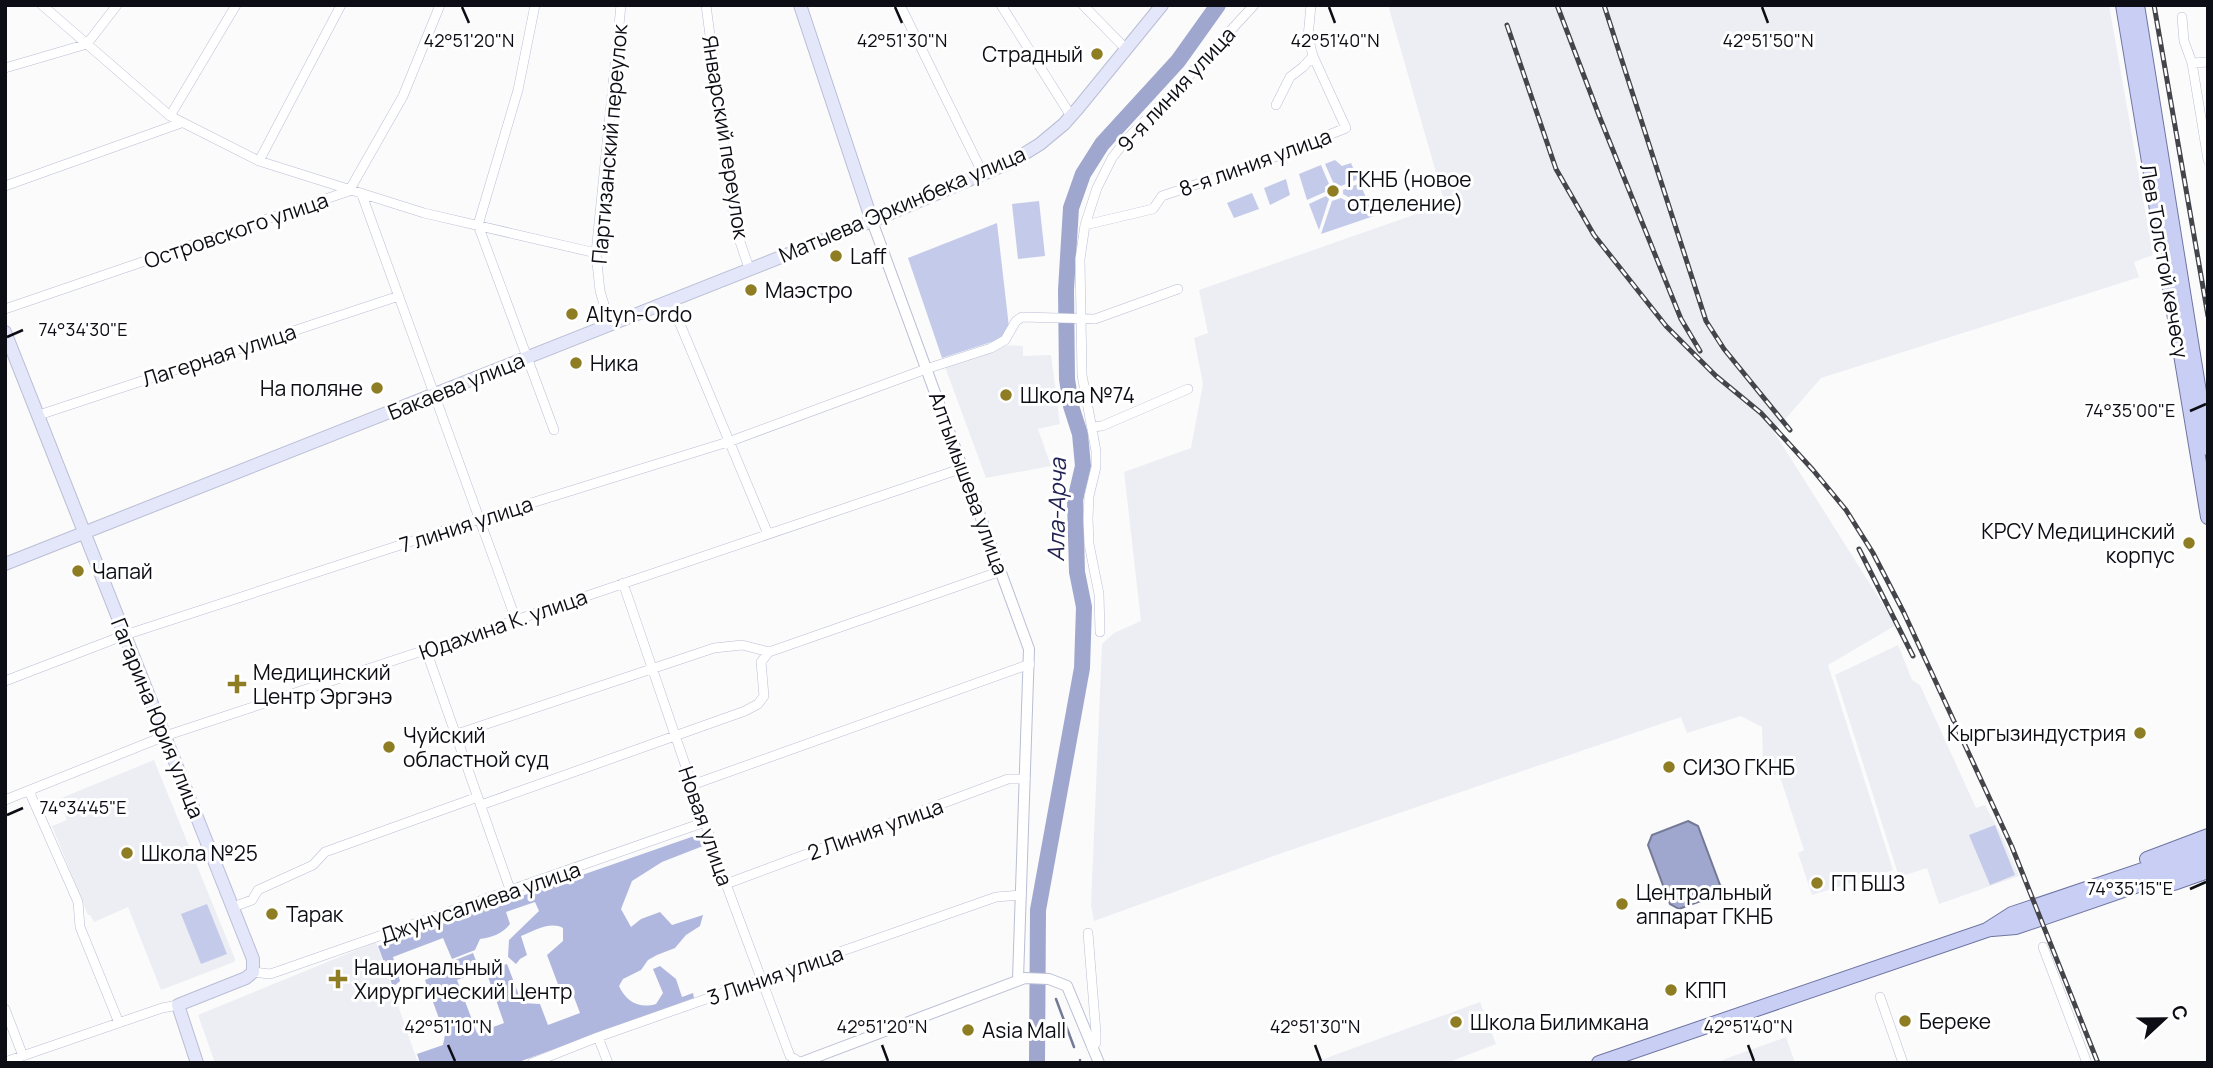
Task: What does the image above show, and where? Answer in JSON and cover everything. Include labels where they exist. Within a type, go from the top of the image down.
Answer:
[{"type":"main road","name":"Алтымышева улица","points":[[800,5],[872,222]]},
{"type":"main road","name":"Матыева Эркинбека улица","points":[[670,300],[872,222],[1028,153],[1070,116],[1162,5]]},
{"type":"main road","name":"Лев Толстой көчөсү","points":[[2123,5],[2208,517]]},
{"type":"main road","name":"Лев Толстой көчөсү","points":[[2137,5],[2208,448]]},
{"type":"main road","name":"Бакаева улица","points":[[5,564],[670,300]]},
{"type":"main road","name":"Гагарина Юрия улица","points":[[5,332],[233,907],[253,959],[253,972]]},
{"type":"main road","points":[[2053,908],[2070,889],[2208,836]]},
{"type":"main road","points":[[2053,908],[2208,848]]},
{"type":"main road","points":[[1599,1063],[1987,930],[2012,914],[2053,908],[2208,861]]},
{"type":"main road","points":[[2053,908],[2078,913],[2208,871]]},
{"type":"main road","points":[[197,1063],[178,1006],[246,978],[253,972]]},
{"type":"street","points":[[42,5],[170,116],[259,161],[424,213],[596,253]]},
{"type":"street","points":[[5,68],[87,44],[117,5]]},
{"type":"street","points":[[170,116],[236,5]]},
{"type":"street","points":[[259,161],[341,5]]},
{"type":"street","name":"Островского улица","points":[[5,309],[349,191],[403,96],[440,5]]},
{"type":"street","points":[[535,5],[517,90],[478,225],[554,430]]},
{"type":"street","name":"Партизанский переулок","points":[[610,324],[600,291],[596,253],[621,5]]},
{"type":"street","name":"Январский переулок","points":[[706,5],[735,227],[749,268]]},
{"type":"street","points":[[900,5],[983,174]]},
{"type":"street","points":[[1001,5],[1070,116]]},
{"type":"street","points":[[1083,5],[1126,49]]},
{"type":"street","name":"9-я линия улица","points":[[1100,632],[1098,593],[1089,544],[1088,519],[1089,496],[1096,467],[1082,375],[1080,259],[1085,226],[1097,188],[1112,158],[1254,5]]},
{"type":"street","name":"8-я линия улица","points":[[1085,226],[1153,209],[1162,196],[1262,162],[1346,128],[1308,37],[1311,5]]},
{"type":"street","points":[[2182,17],[2184,41],[2192,63],[2208,160]]},
{"type":"street","points":[[1276,105],[1290,77],[1314,55]]},
{"type":"street","points":[[2192,63],[2208,62]]},
{"type":"street","points":[[5,186],[181,123]]},
{"type":"street","points":[[362,195],[516,620]]},
{"type":"street","name":"Алтымышева улица","points":[[872,222],[1025,636],[1030,664],[1021,895],[1021,979]]},
{"type":"street","points":[[1081,318],[1095,319],[1178,289]]},
{"type":"street","name":"Лагерная улица","points":[[39,415],[399,296]]},
{"type":"street","points":[[670,300],[768,534]]},
{"type":"street","name":"7 линия улица","points":[[5,681],[125,635],[480,519],[731,441],[1000,344],[1009,335],[1016,321],[1022,317],[1081,318]]},
{"type":"street","points":[[1092,427],[1102,426],[1188,389]]},
{"type":"street","name":"Юдахина К. улица","points":[[5,800],[165,736],[963,468]]},
{"type":"street","points":[[233,907],[252,900],[258,890],[313,864],[325,852],[745,711],[758,704],[764,696],[761,662],[769,652],[1001,571]]},
{"type":"street","name":"Новая улица","points":[[623,583],[726,884],[790,1056],[801,1063]]},
{"type":"street","points":[[457,734],[713,648],[742,645],[769,652]]},
{"type":"street","points":[[426,650],[511,892]]},
{"type":"street","points":[[692,785],[1030,664]]},
{"type":"street","name":"2 Линия улица","points":[[726,884],[1008,779],[1025,779]]},
{"type":"street","points":[[29,791],[78,902],[80,927],[119,1023]]},
{"type":"street","name":"Джунусалиева улица","points":[[253,972],[270,974],[705,822]]},
{"type":"street","name":"3 Линия улица","points":[[532,1063],[598,1037],[996,897],[1021,895]]},
{"type":"street","points":[[1088,933],[1096,1033],[1093,1048]]},
{"type":"street","points":[[2043,947],[2087,1063]]},
{"type":"street","points":[[801,1063],[1021,979],[1049,979],[1063,983],[1071,991],[1099,1063]]},
{"type":"street","points":[[1880,997],[1903,1063]]},
{"type":"street","points":[[5,1062],[162,1008],[178,1006]]},
{"type":"street","points":[[5,1009],[23,1056]]},
{"type":"street","points":[[598,1037],[608,1063]]},
{"type":"shaded area","points":[[1388,5],[2109,5],[2153,255],[2134,262],[2139,277],[2146,275],[1821,378],[1774,432],[1896,625],[1828,665],[1893,870],[1812,895],[1798,853],[1804,850],[1779,774],[1766,777],[1763,767],[1762,727],[1741,716],[1687,733],[1681,717],[1282,853],[1094,921],[1091,905],[1102,644],[1114,633],[1141,621],[1124,472],[1191,448],[1203,384],[1194,338],[1208,333],[1199,290],[1445,204]]},
{"type":"shaded area","points":[[1335,160],[1342,166],[1351,163],[1358,179],[1341,186],[1333,182],[1325,164]]},
{"type":"shaded area","points":[[1321,165],[1329,184],[1325,187],[1325,192],[1307,200],[1299,174]]},
{"type":"shaded area","points":[[1286,179],[1290,195],[1270,205],[1264,188]]},
{"type":"shaded area","points":[[1360,183],[1371,210],[1343,194],[1343,190]]},
{"type":"shaded area","points":[[1252,193],[1259,209],[1234,218],[1227,203]]},
{"type":"shaded area","points":[[1326,196],[1329,199],[1319,230],[1309,204]]},
{"type":"shaded area","points":[[1341,198],[1374,216],[1321,234],[1332,201]]},
{"type":"shaded area","points":[[1039,201],[1045,256],[1018,259],[1012,204]]},
{"type":"shaded area","points":[[997,223],[1010,336],[942,358],[908,258]]},
{"type":"shaded area","name":"Школа №74","points":[[1005,345],[1023,346],[1023,356],[1051,355],[1060,424],[1038,429],[1051,466],[986,478],[945,367]]},
{"type":"shaded area","points":[[1898,645],[1912,680],[1920,685],[1976,808],[1985,805],[2019,876],[1939,904],[1927,868],[1899,877],[1835,675]]},
{"type":"shaded area","name":"Школа №25","points":[[154,760],[235,959],[234,962],[161,990],[128,907],[94,922],[88,915],[52,826],[67,820],[59,799]]},
{"type":"shaded area","points":[[1688,821],[1698,826],[1720,885],[1715,896],[1679,909],[1670,904],[1648,845],[1652,835]]},
{"type":"shaded area","points":[[1995,825],[2015,875],[1990,885],[1969,835]]},
{"type":"shaded area","points":[[700,834],[703,846],[662,862],[632,881],[621,909],[631,927],[641,919],[660,912],[672,925],[703,915],[700,926],[686,935],[675,948],[648,960],[641,970],[623,979],[619,986],[625,996],[634,1003],[644,1006],[656,1004],[663,993],[653,969],[660,966],[676,979],[682,997],[693,993],[694,998],[516,1063],[420,1063],[417,1054],[443,1045],[445,1035],[425,980],[455,967],[453,961],[473,953],[480,971],[457,980],[477,1033],[504,1023],[486,971],[507,964],[522,1003],[540,1004],[548,1025],[580,1013],[569,984],[559,987],[547,955],[563,941],[563,928],[547,926],[521,936],[527,955],[516,964],[508,957],[509,940],[539,911],[535,902],[506,912],[510,924],[497,934],[480,939],[475,950],[452,959],[443,938],[393,957],[400,981],[393,987],[378,946]]},
{"type":"shaded area","points":[[207,904],[227,954],[201,964],[181,914]]},
{"type":"shaded area","name":"Национальный Хирургический Центр","points":[[376,942],[418,1063],[215,1063],[198,1015]]},
{"type":"shaded area","name":"Школа Билимкана","points":[[1480,1002],[1496,1044],[1447,1063],[1322,1063],[1321,1060]]},
{"type":"shaded area","points":[[1786,1037],[1795,1063],[1714,1063]]},
{"type":"waterway","name":"Ала-Арча","points":[[1037,1063],[1038,910],[1082,668],[1084,607],[1077,572],[1075,500],[1083,466],[1080,434],[1071,406],[1067,379],[1066,290],[1071,208],[1083,174],[1102,144],[1178,61],[1218,5]]},
{"type":"waterway","points":[[1056,999],[1074,1047]]},
{"type":"railway","points":[[1557,5],[1681,319],[1700,351]]},
{"type":"railway","points":[[1604,5],[1706,321],[1724,349],[1790,430]]},
{"type":"railway","points":[[2154,5],[2208,316]]},
{"type":"railway","points":[[1507,25],[1556,169],[1594,235],[1666,326],[1716,376],[1761,413],[1813,470],[1846,510],[1873,553],[1904,613],[2012,847],[2098,1063]]},
{"type":"railway","points":[[1859,549],[1913,656]]},
{"type":"place","name":"Страдный","points":[[1097,54]]},
{"type":"place","name":"ГКНБ (новое отделение)","points":[[1333,191]]},
{"type":"place","name":"Laff","points":[[836,256]]},
{"type":"place","name":"Маэстро","points":[[751,290]]},
{"type":"place","name":"Altyn-Ordo","points":[[572,314]]},
{"type":"place","name":"Ника","points":[[576,363]]},
{"type":"place","name":"На поляне","points":[[377,388]]},
{"type":"place","name":"Школа №74","points":[[1006,395]]},
{"type":"place","name":"КРСУ Медицинский корпус","points":[[2189,543]]},
{"type":"place","name":"Чапай","points":[[78,571]]},
{"type":"place","name":"Медицинский Центр Эргэнэ","points":[[237,684]]},
{"type":"place","name":"Кыргызиндустрия","points":[[2140,733]]},
{"type":"place","name":"Чуйский областной суд","points":[[389,747]]},
{"type":"place","name":"СИЗО ГКНБ","points":[[1669,767]]},
{"type":"place","name":"Школа №25","points":[[127,853]]},
{"type":"place","name":"ГП БШЗ","points":[[1817,883]]},
{"type":"place","name":"Центральный аппарат ГКНБ","points":[[1622,904]]},
{"type":"place","name":"Тарак","points":[[272,914]]},
{"type":"place","name":"Национальный Хирургический Центр","points":[[338,979]]},
{"type":"place","name":"КПП","points":[[1671,990]]},
{"type":"place","name":"Береке","points":[[1905,1021]]},
{"type":"place","name":"Школа Билимкана","points":[[1456,1022]]},
{"type":"place","name":"Asia Mall","points":[[968,1030]]}]
